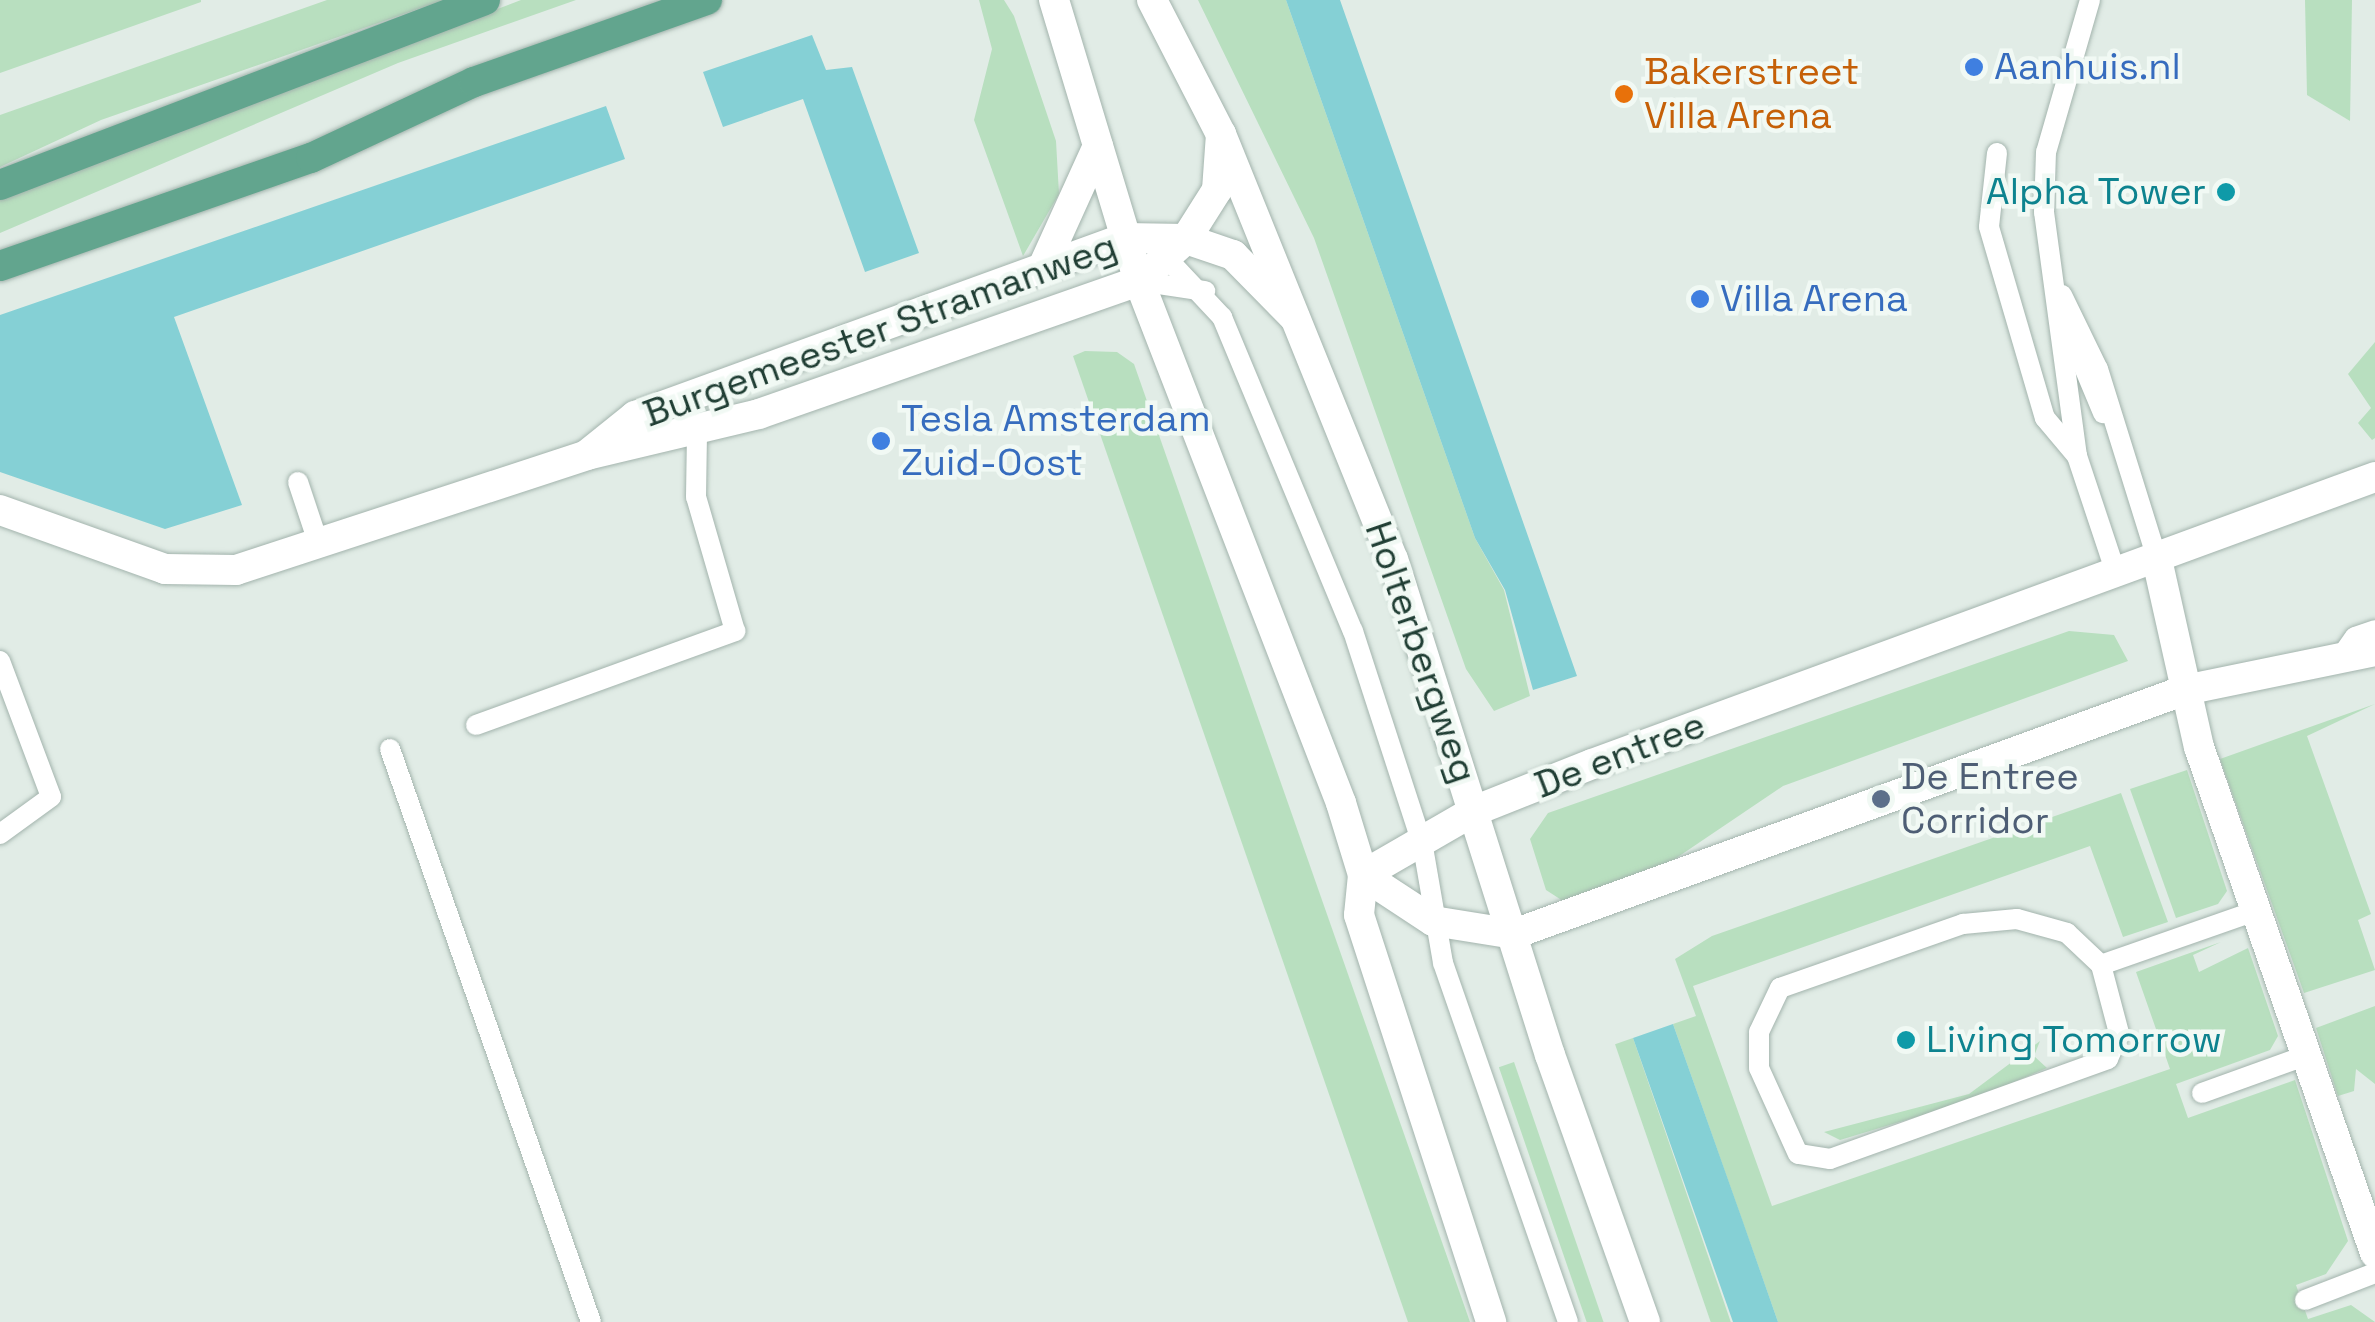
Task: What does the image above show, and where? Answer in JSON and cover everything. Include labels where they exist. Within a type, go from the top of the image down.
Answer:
[{"type":"main road","points":[[0,186],[485,0]]},
{"type":"main road","points":[[0,266],[311,158],[474,82],[708,0]]},
{"type":"street","points":[[1054,0],[1139,281],[1364,875],[1358,916],[1491,1322]]},
{"type":"street","name":"Holterbergweg","points":[[1152,0],[1221,134],[1393,559],[1645,1322]]},
{"type":"street","name":"Burgemeester Stramanweg","points":[[0,510],[199,573],[318,542],[586,455],[696,431],[1139,281],[1178,247],[1217,190],[1221,134]]},
{"type":"street","points":[[1044,267],[1098,146]]},
{"type":"street","name":"Burgemeester Stramanweg","points":[[586,455],[635,416],[1125,238],[1232,255],[1301,324]]},
{"type":"street","name":"De entree","points":[[1364,875],[1423,847],[1474,812],[2115,570],[2375,477]]},
{"type":"street","points":[[2156,555],[2185,690],[2255,911],[2375,1253]]},
{"type":"street","points":[[1364,875],[1432,921],[1514,934],[2185,690],[2337,662],[2375,650]]},
{"type":"lane","points":[[2090,0],[2046,152],[2054,279],[2077,456],[2115,570]]},
{"type":"lane","points":[[1996,153],[1989,227],[2045,418],[2077,456]]},
{"type":"lane","name":"Holterbergweg","points":[[1178,247],[1207,291],[1352,631],[1423,847],[1432,921],[1568,1322]]},
{"type":"lane","points":[[2054,279],[2082,377],[2121,446],[2156,555]]},
{"type":"lane","points":[[1139,281],[1207,291]]},
{"type":"lane","points":[[476,725],[736,631],[696,497],[696,431]]},
{"type":"lane","points":[[298,482],[318,542]]},
{"type":"lane","points":[[2337,662],[2355,637],[2375,630]]},
{"type":"lane","points":[[0,660],[50,796],[0,834]]},
{"type":"lane","points":[[390,749],[591,1322]]},
{"type":"lane","points":[[2100,964],[2255,911]]},
{"type":"lane","points":[[1989,920],[2044,924],[2100,964],[2118,1033],[2097,1069],[1830,1158],[1806,1159],[1791,1148],[1758,1050],[1780,988],[1989,920]]},
{"type":"lane","points":[[2202,1094],[2306,1056]]},
{"type":"lane","points":[[2305,1300],[2375,1273]]},
{"type":"green space","points":[[0,0],[201,0],[201,2],[0,73]]},
{"type":"green space","points":[[327,0],[444,0],[101,120],[0,167],[0,115]]},
{"type":"green space","points":[[521,0],[576,0],[398,63],[0,233],[0,199]]},
{"type":"green space","points":[[979,0],[1004,0],[1014,16],[1056,141],[1059,194],[1023,256],[974,120],[992,49]]},
{"type":"green space","points":[[1198,0],[1286,0],[1475,538],[1504,590],[1530,696],[1494,711],[1466,669],[1314,238]]},
{"type":"green space","points":[[2305,0],[2352,0],[2350,121],[2307,95]]},
{"type":"green space","points":[[2375,342],[2372,440],[2358,423],[2371,408],[2348,374]]},
{"type":"green space","points":[[1085,351],[1117,352],[1134,364],[1470,1322],[1408,1322],[1073,356]]},
{"type":"green space","points":[[2069,631],[2114,635],[2128,661],[1783,786],[1663,867],[1563,901],[1546,890],[1530,839],[1548,813]]},
{"type":"green space","points":[[2375,704],[2307,736],[2371,914],[2358,920],[2375,970],[2304,993],[2220,759]]},
{"type":"green space","points":[[2187,770],[2227,891],[2218,904],[2176,918],[2130,789]]},
{"type":"green space","points":[[2121,793],[2168,922],[2123,937],[2090,846],[1693,986],[1772,1206],[2170,1069],[2136,972],[2221,942],[2193,955],[2199,972],[2248,948],[2278,1036],[2270,1050],[2176,1084],[2188,1118],[2295,1080],[2348,1241],[2326,1274],[2296,1285],[2308,1319],[2351,1305],[2375,1322],[1778,1322],[1673,1024],[1696,1016],[1675,959],[1712,936]]},
{"type":"green space","points":[[2375,1006],[2375,1084],[2356,1069],[2354,1091],[2338,1096],[2316,1028]]},
{"type":"green space","points":[[1633,1038],[1731,1322],[1711,1322],[1615,1044]]},
{"type":"green space","points":[[2040,1041],[2034,1056],[2047,1068],[1969,1101],[1840,1140],[1824,1132],[1969,1094]]},
{"type":"green space","points":[[1514,1062],[1604,1322],[1587,1322],[1499,1067]]},
{"type":"water","points":[[1286,0],[1340,0],[1577,676],[1533,690],[1505,590],[1475,538]]},
{"type":"water","points":[[812,35],[826,70],[852,67],[919,253],[865,272],[803,99],[723,127],[703,72]]},
{"type":"water","points":[[606,106],[625,159],[174,317],[242,505],[165,529],[0,472],[0,315]]},
{"type":"water","points":[[1673,1024],[1778,1322],[1733,1322],[1633,1038]]},
{"type":"place","name":"Aanhuis.nl","points":[[1974,67]]},
{"type":"place","name":"Bakerstreet Villa Arena","points":[[1624,94]]},
{"type":"place","name":"Alpha Tower","points":[[2226,192]]},
{"type":"place","name":"Villa Arena","points":[[1700,299]]},
{"type":"place","name":"Tesla Amsterdam Zuid-Oost","points":[[881,441]]},
{"type":"place","name":"De Entree Corridor","points":[[1881,799]]},
{"type":"place","name":"Living Tomorrow","points":[[1906,1040]]}]
